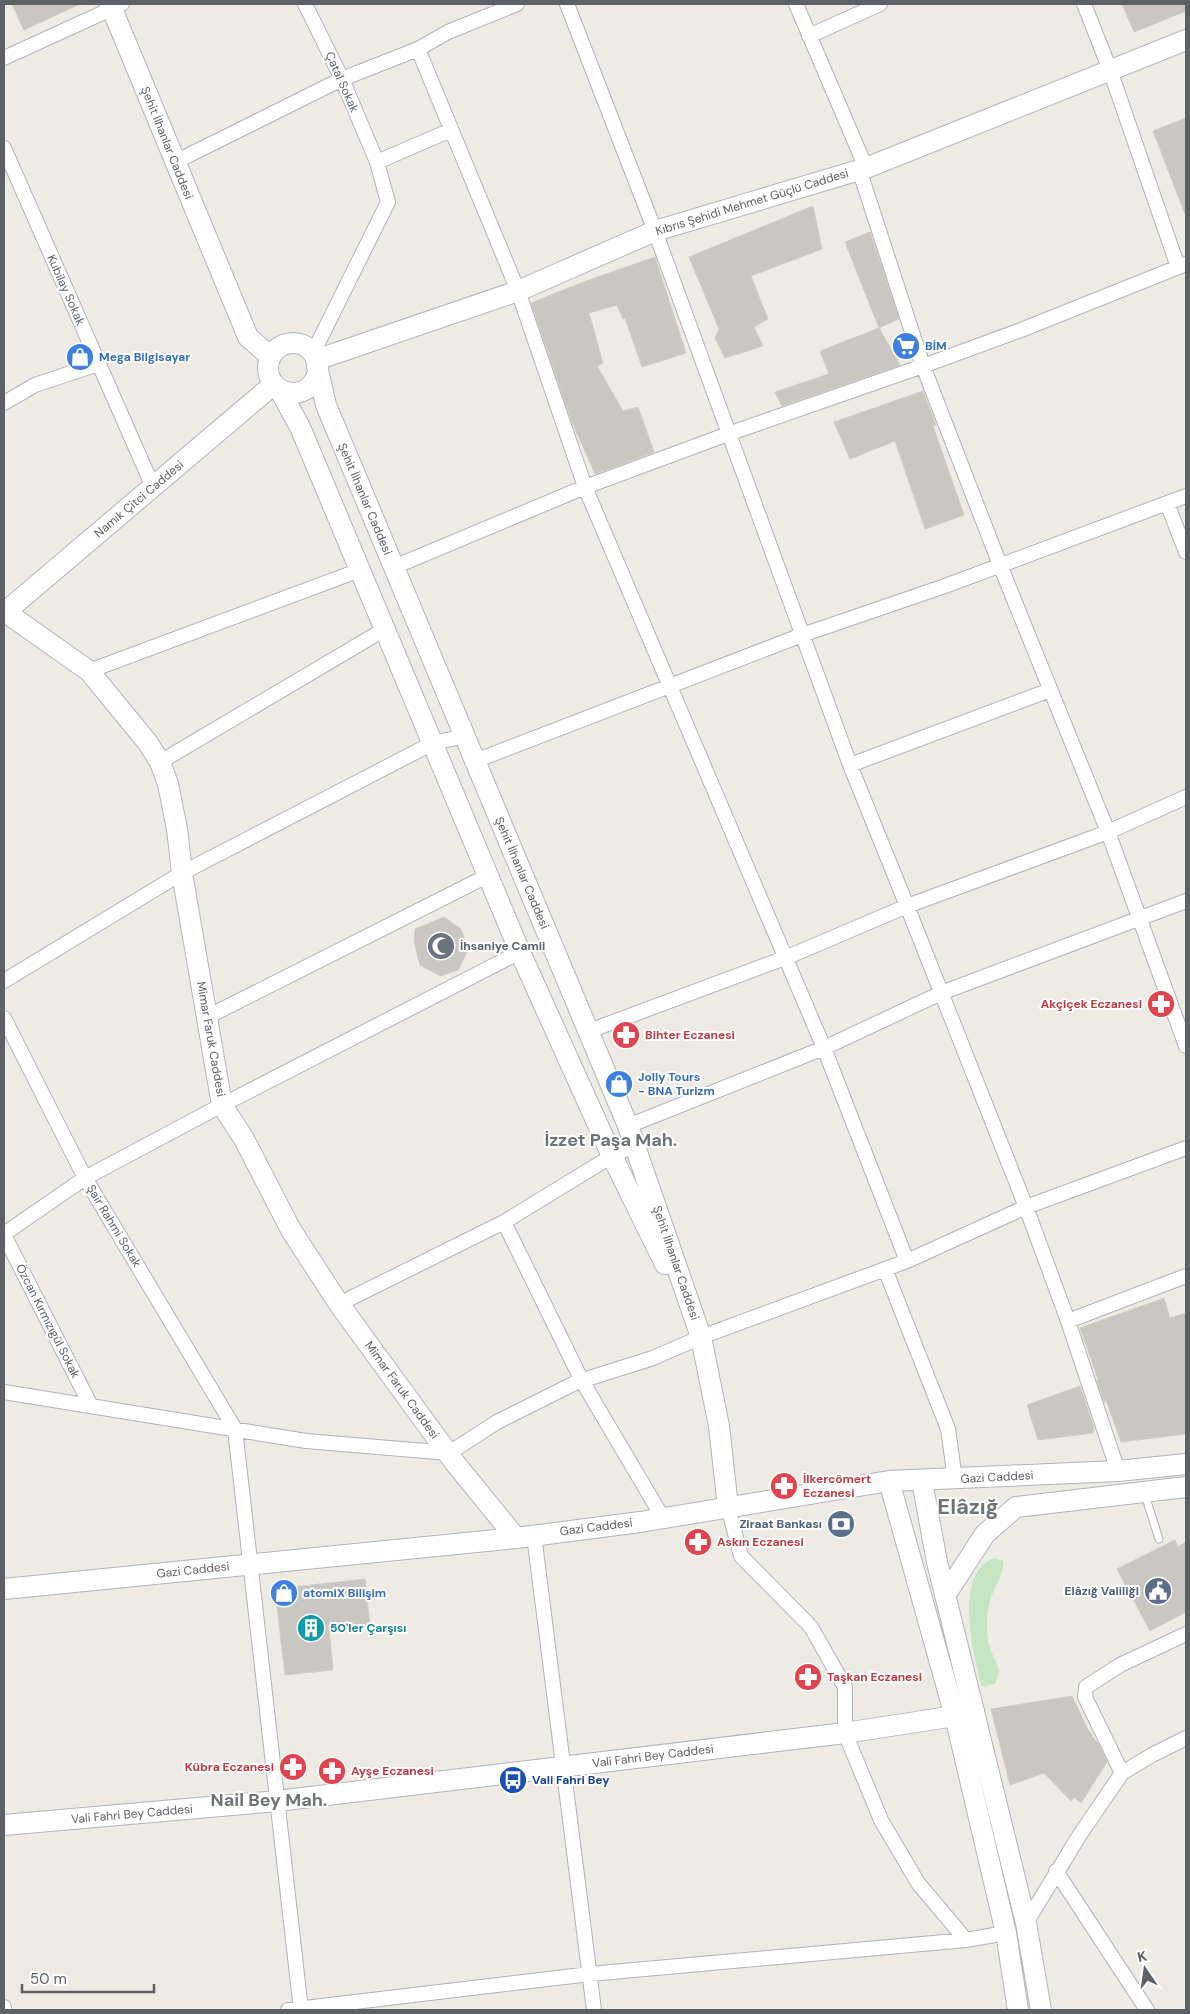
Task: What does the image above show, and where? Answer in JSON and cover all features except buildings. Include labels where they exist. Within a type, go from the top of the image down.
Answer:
[{"type":"street","name":"Çatal Sokak","points":[[305,4],[342,79],[377,162],[388,202],[315,360]]},
{"type":"street","points":[[174,162],[342,79],[418,49],[448,32],[517,4]]},
{"type":"street","points":[[568,4],[655,231],[850,765],[1026,1206],[1068,1321],[1118,1471]]},
{"type":"street","points":[[796,4],[862,169],[923,366],[1000,565],[1108,832],[1185,1038]]},
{"type":"street","points":[[809,36],[880,4]]},
{"type":"street","points":[[394,567],[585,487],[1021,330],[1182,266],[1084,4]]},
{"type":"street","points":[[4,58],[114,5]]},
{"type":"street","name":"Şehit İlhanlar Caddesi","points":[[114,5],[174,162],[248,337],[271,357]]},
{"type":"street","name":"Kıbrıs Şehidi Mehmet Güçlü Caddesi","points":[[315,360],[518,291],[655,231],[862,169],[1186,40]]},
{"type":"street","points":[[418,49],[518,291],[585,487],[824,1048],[907,1261]]},
{"type":"street","points":[[377,162],[451,130]]},
{"type":"street","name":"Kubilay Sokak","points":[[4,148],[153,487]]},
{"type":"street","points":[[287,344],[302,345],[315,360],[315,379],[306,388],[293,393],[277,386],[268,371],[271,357],[275,351],[287,344]]},
{"type":"street","name":"Şehit İlhanlar Caddesi","points":[[315,360],[326,405],[628,1126],[701,1337]]},
{"type":"street","points":[[4,403],[35,385],[98,364]]},
{"type":"street","name":"Şehit İlhanlar Caddesi","points":[[277,386],[300,427],[520,952],[612,1156],[701,1337]]},
{"type":"street","name":"Namık Çitci Caddesi","points":[[4,612],[277,386]]},
{"type":"street","points":[[475,761],[802,635],[1000,565],[1186,496]]},
{"type":"street","points":[[1167,503],[1186,552]]},
{"type":"street","points":[[89,671],[360,570]]},
{"type":"street","name":"Mimar Faruk Caddesi","points":[[4,612],[89,671],[148,743],[160,762],[168,784],[177,829],[182,872],[222,1105],[244,1139],[291,1230],[339,1304],[449,1454],[525,1536]]},
{"type":"street","points":[[160,762],[385,629]]},
{"type":"street","points":[[850,765],[1050,690]]},
{"type":"street","points":[[4,981],[182,872],[434,743],[465,736]]},
{"type":"street","points":[[589,1031],[785,958],[907,906],[1108,832],[1186,797]]},
{"type":"street","points":[[206,1017],[489,875]]},
{"type":"street","points":[[628,1126],[824,1048],[941,993],[1186,901]]},
{"type":"street","points":[[4,1235],[85,1178],[222,1105],[520,952]]},
{"type":"street","name":"Şair Rahmi Sokak","points":[[4,1018],[85,1178],[235,1429]]},
{"type":"street","points":[[339,1304],[504,1222],[612,1156],[635,1145]]},
{"type":"street","points":[[4,1392],[306,1440],[449,1454],[497,1422],[582,1381],[653,1358],[701,1337],[907,1261],[1026,1206],[1186,1148]]},
{"type":"street","points":[[504,1222],[582,1381],[662,1518]]},
{"type":"street","name":"Özcan Kırmızıgül Sokak","points":[[4,1235],[91,1406]]},
{"type":"street","points":[[885,1269],[948,1429],[955,1478]]},
{"type":"street","points":[[1068,1321],[1186,1276]]},
{"type":"street","points":[[701,1337],[718,1426],[728,1507],[741,1556],[811,1627],[845,1686],[845,1733],[880,1820],[918,1883],[966,1940]]},
{"type":"street","points":[[235,1429],[276,1801],[296,2010],[590,1974],[966,1940],[1006,1933]]},
{"type":"street","name":"Gazi Caddesi","points":[[4,1589],[525,1536],[662,1518],[889,1481],[1118,1471],[1186,1464]]},
{"type":"street","points":[[889,1481],[964,1713],[1026,1923],[1040,2003],[1017,2006],[1006,1933],[964,1713],[946,1594],[937,1562],[922,1481]]},
{"type":"street","points":[[946,1594],[986,1534],[1016,1507],[1186,1487]]},
{"type":"street","points":[[525,1536],[562,1767],[594,2010]]},
{"type":"street","points":[[1122,1773],[1085,1697],[1086,1687],[1120,1665],[1186,1634]]},
{"type":"street","name":"Vali Fahri Bey Caddesi","points":[[4,1825],[276,1801],[845,1733],[964,1713]]},
{"type":"street","points":[[1026,1923],[1056,1871],[1122,1773],[1152,1754],[1186,1738]]},
{"type":"street","points":[[1056,1871],[1147,2010]]},
{"type":"lane","points":[[1144,1492],[1159,1539]]},
{"type":"green space","points":[[995,1558],[1003,1561],[1003,1565],[990,1600],[987,1626],[992,1654],[999,1669],[995,1684],[982,1687],[971,1636],[970,1597],[974,1579],[982,1566]]},
{"type":"place","name":"BİM","points":[[906,346]]},
{"type":"place","name":"Mega Bilgisayar","points":[[80,357]]},
{"type":"place","name":"İhsaniye Camii","points":[[441,946]]},
{"type":"place","name":"Akçiçek Eczanesi","points":[[1161,1004]]},
{"type":"place","name":"Bihter Eczanesi","points":[[626,1035]]},
{"type":"place","name":"Jolly Tours - BNA Turizm","points":[[619,1084]]},
{"type":"place","name":"İlkercömert Eczanesi","points":[[784,1486]]},
{"type":"place","name":"Ziraat Bankası","points":[[841,1524]]},
{"type":"place","name":"Askın Eczanesi","points":[[698,1542]]},
{"type":"place","name":"Elâzığ Valiliği","points":[[1158,1591]]},
{"type":"place","name":"atomiX Bilişim","points":[[284,1593]]},
{"type":"place","name":"50'ler Çarşısı","points":[[311,1628]]},
{"type":"place","name":"Taşkan Eczanesi","points":[[808,1677]]},
{"type":"place","name":"Kübra Eczanesi","points":[[293,1767]]},
{"type":"place","name":"Ayşe Eczanesi","points":[[332,1771]]},
{"type":"place","name":"Vali Fahri Bey","points":[[513,1780]]},
{"type":"district","name":"İzzet Paşa Mah.","points":[[611,1140]]},
{"type":"district","name":"Elâzığ","points":[[968,1506]]},
{"type":"district","name":"Nail Bey Mah.","points":[[269,1800]]}]
